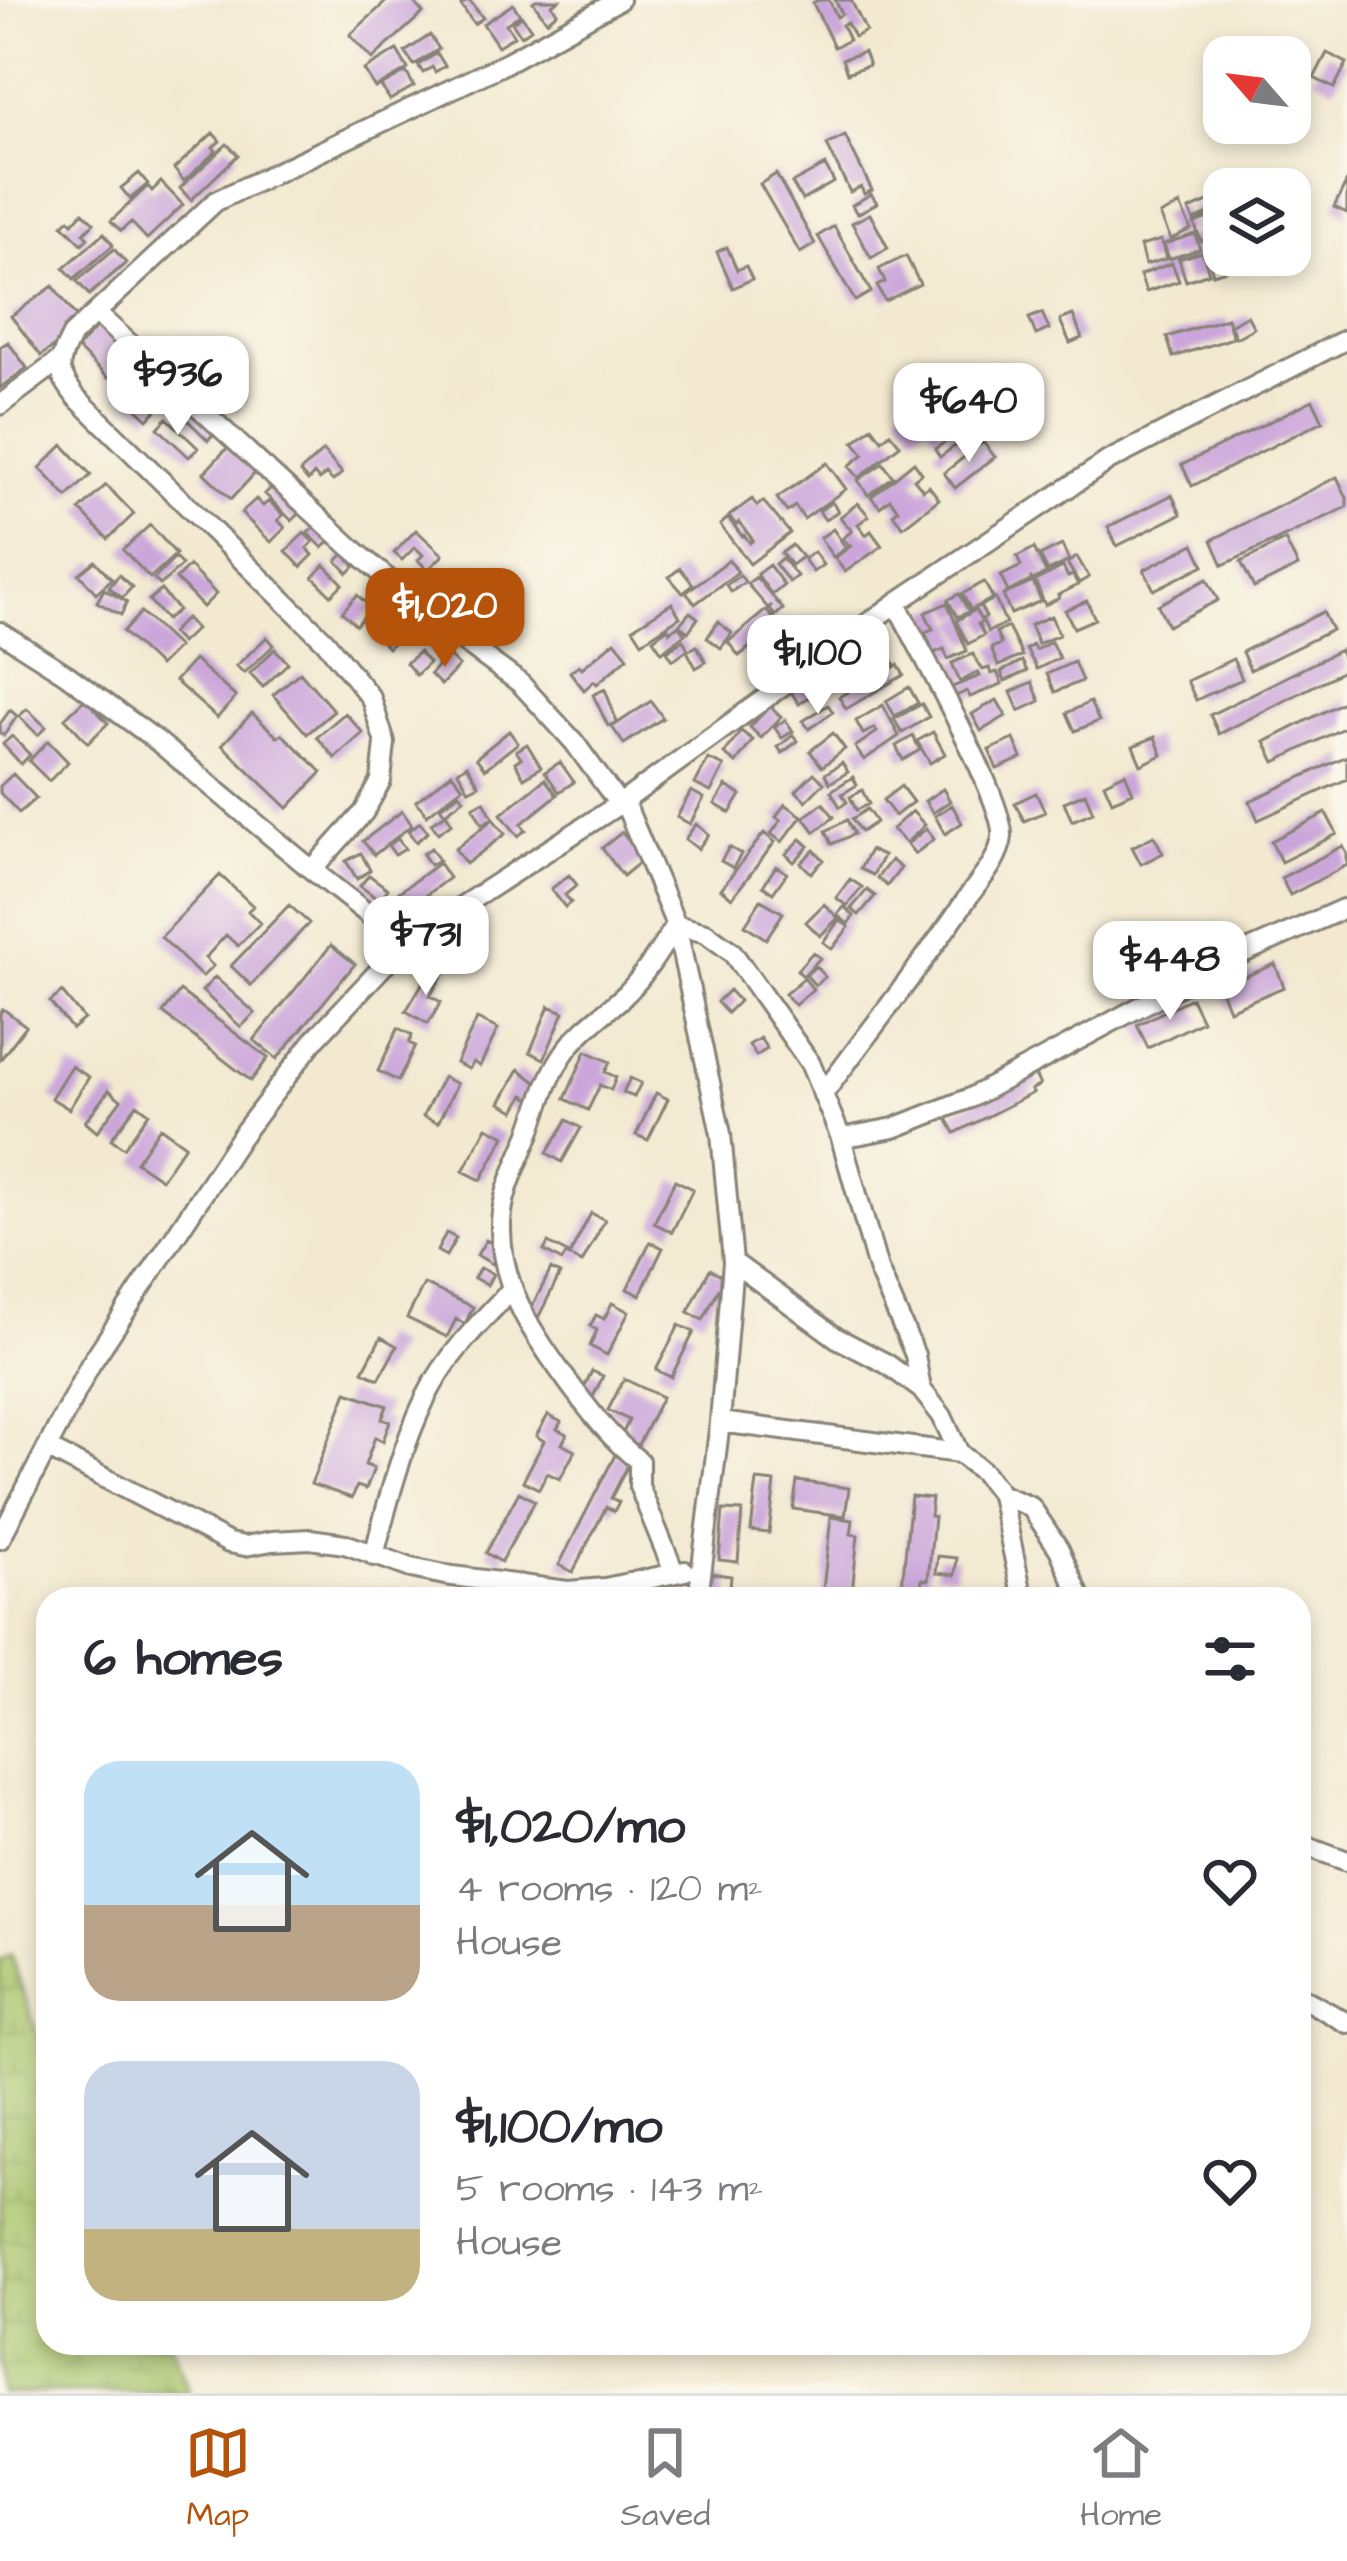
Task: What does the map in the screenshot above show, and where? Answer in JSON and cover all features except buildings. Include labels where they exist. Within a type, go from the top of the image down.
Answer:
[{"type":"street","points":[[312,870],[364,812],[381,782],[385,743],[371,698],[325,641],[76,397],[60,376],[60,360],[72,335],[216,201],[500,67],[619,0]]},
{"type":"street","points":[[96,313],[352,548],[445,628],[520,683],[622,802],[676,925],[721,1134],[733,1262],[700,1587]]},
{"type":"street","points":[[0,1539],[90,1365],[241,1136],[315,1039],[406,943],[622,802],[896,603],[1108,461],[1347,339]]},
{"type":"street","points":[[0,405],[60,360]]},
{"type":"street","points":[[824,1093],[992,865],[1002,839],[1001,820],[985,781],[896,603]]},
{"type":"street","points":[[0,632],[67,674],[156,740],[406,943]]},
{"type":"street","points":[[842,1138],[894,1128],[970,1098],[1227,960],[1343,909]]},
{"type":"street","points":[[676,925],[706,933],[732,952],[810,1063],[842,1138],[878,1269],[915,1355],[921,1389]]},
{"type":"street","points":[[674,1573],[639,1486],[639,1461],[616,1443],[544,1352],[512,1288],[500,1231],[503,1205],[566,1051],[630,990],[676,925]]},
{"type":"street","points":[[733,1262],[837,1338],[887,1364],[921,1389],[942,1416],[959,1453],[983,1472],[1001,1496],[1020,1587]]},
{"type":"street","points":[[374,1556],[428,1395],[475,1328],[512,1288]]},
{"type":"street","points":[[720,1422],[959,1453]]},
{"type":"street","points":[[47,1448],[229,1543],[245,1546],[310,1539],[345,1544],[411,1568],[537,1587]]},
{"type":"street","points":[[1001,1496],[1031,1508],[1059,1549],[1076,1587]]},
{"type":"street","points":[[610,1587],[702,1569]]},
{"type":"street","points":[[1311,1848],[1347,1861]]},
{"type":"street","points":[[1311,2003],[1347,2023]]},
{"type":"green space","points":[[11,1955],[36,2030],[36,2355],[175,2355],[189,2393],[0,2393],[0,1961]]}]
